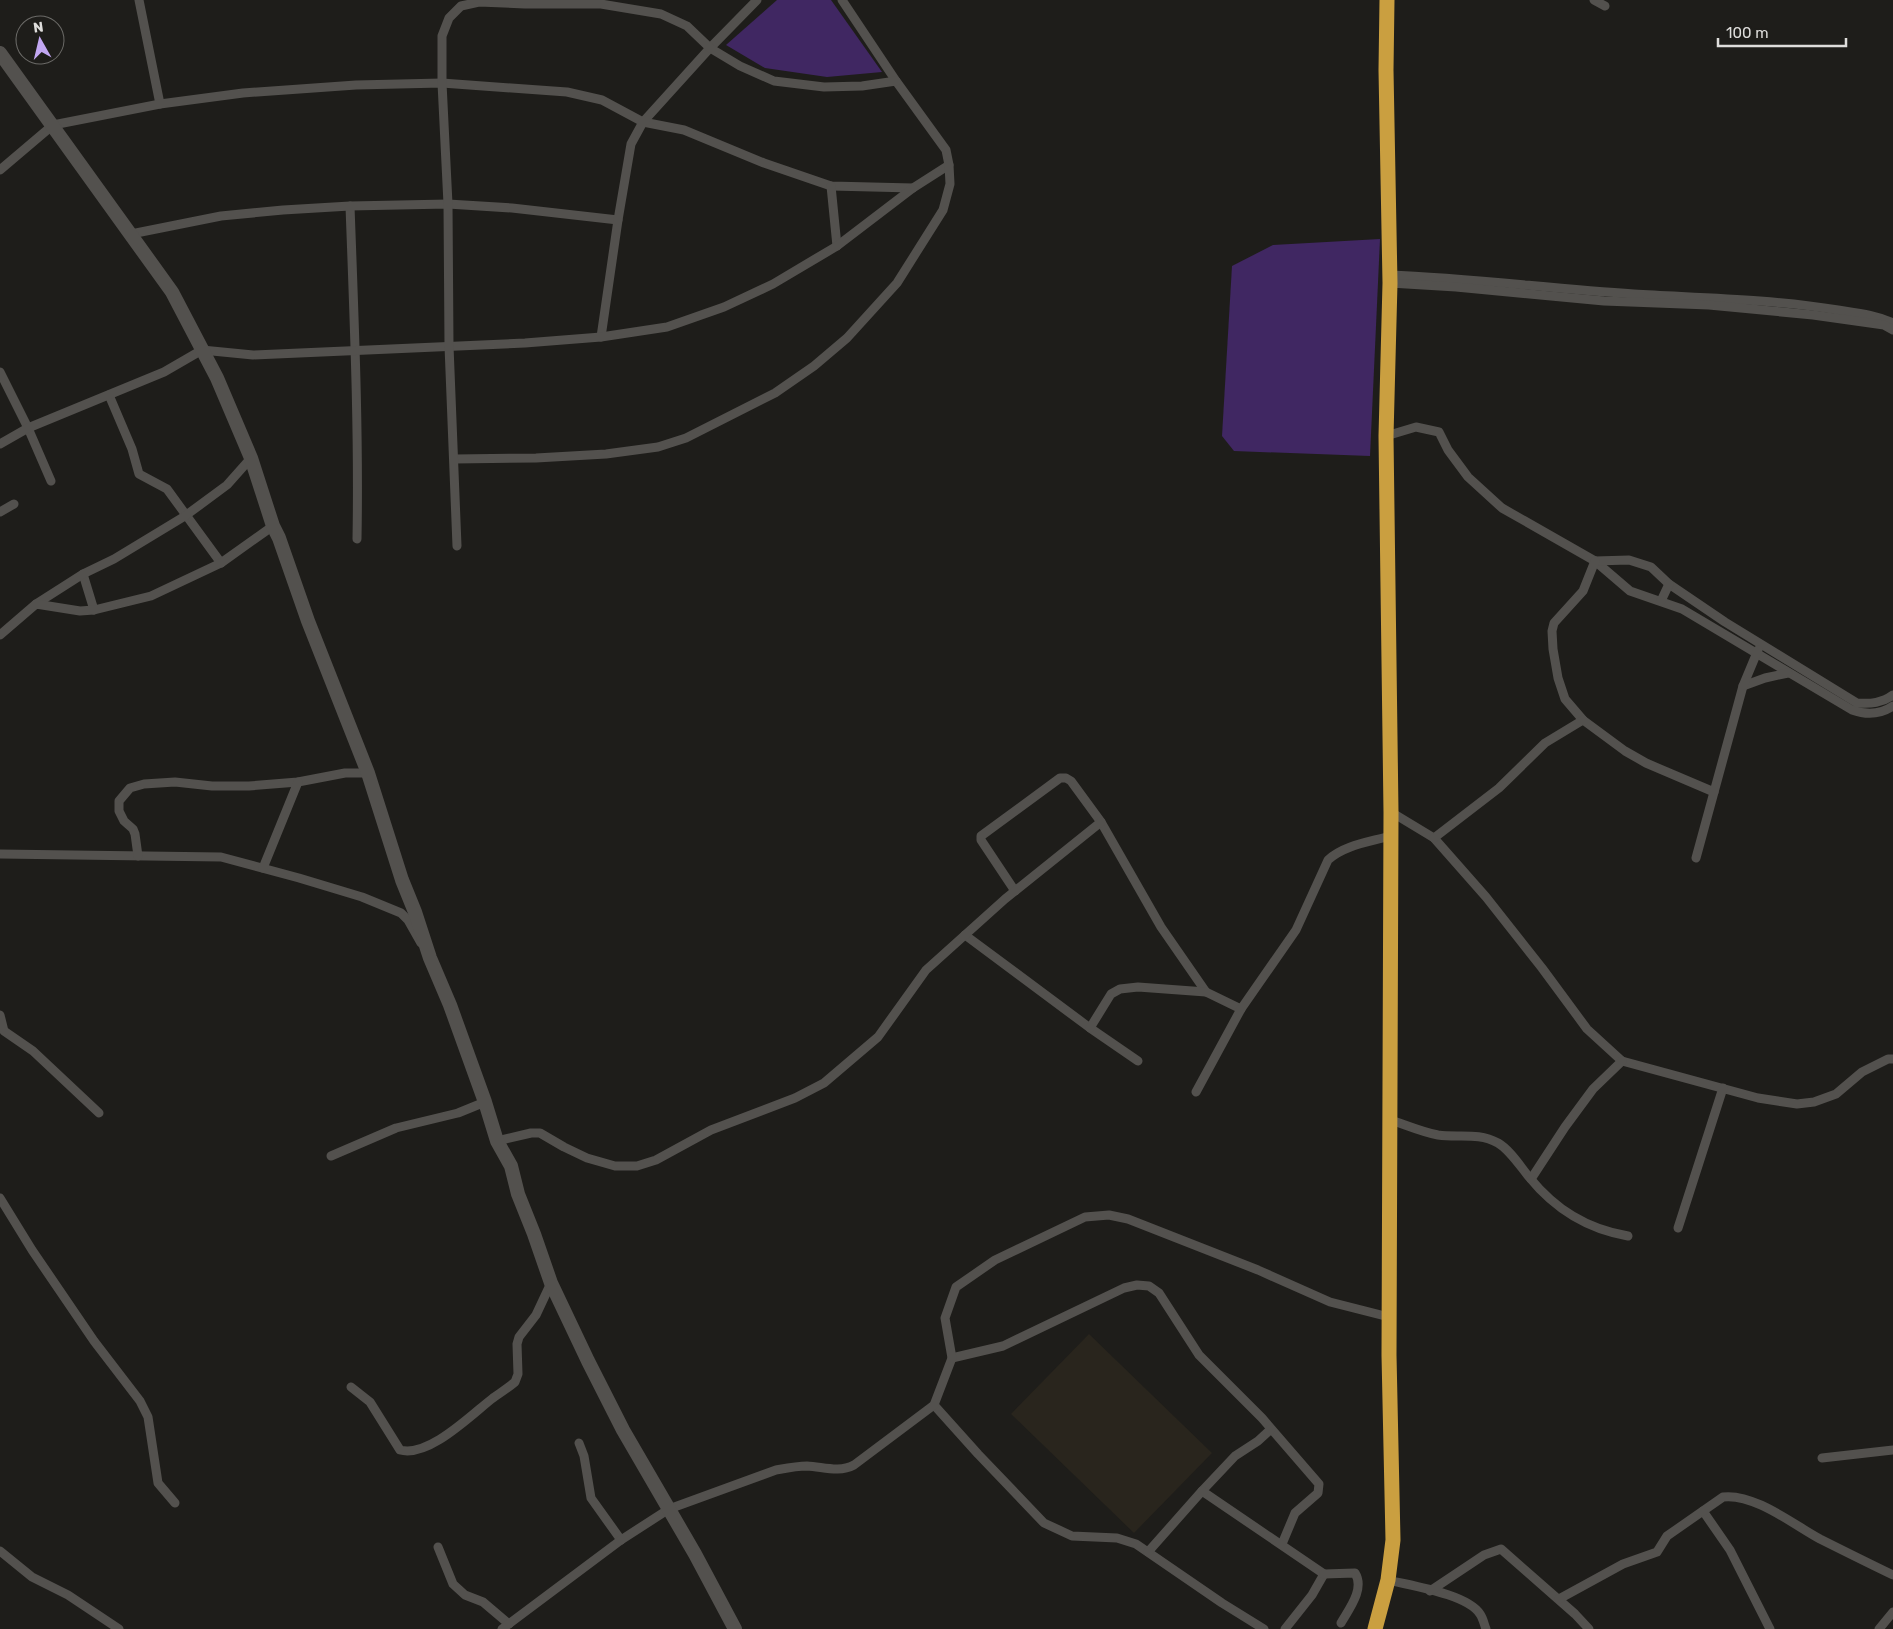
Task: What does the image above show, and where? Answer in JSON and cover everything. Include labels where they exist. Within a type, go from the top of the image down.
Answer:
[{"type":"highway","points":[[1375,1629],[1388,1580],[1393,1540],[1389,1317],[1391,812],[1386,436],[1389,279],[1387,0]]},
{"type":"street","points":[[139,0],[160,104]]},
{"type":"street","points":[[601,337],[631,144],[643,122],[710,48],[757,0]]},
{"type":"street","points":[[455,459],[536,458],[606,454],[658,447],[686,438],[775,394],[814,366],[847,338],[897,283],[943,210],[950,184],[949,165],[946,150],[896,81],[842,0]]},
{"type":"street","points":[[1594,0],[1605,6]]},
{"type":"street","points":[[457,546],[449,346],[448,204],[442,83],[442,36],[449,18],[461,6],[479,2],[601,4],[661,14],[687,26],[710,48],[740,66],[774,81],[824,87],[862,86],[896,81]]},
{"type":"street","points":[[0,53],[172,292],[217,378],[251,458],[273,526],[308,621],[368,773],[402,880],[430,958],[450,1005],[497,1141],[511,1166],[518,1194],[551,1284],[623,1430],[735,1629]]},
{"type":"street","points":[[0,170],[53,126],[160,104],[243,93],[356,85],[442,83],[566,92],[602,100],[643,122],[684,130],[764,163],[831,186],[913,188]]},
{"type":"street","points":[[0,444],[28,428],[164,372],[202,350],[253,354],[525,343],[601,337],[667,327],[724,307],[773,284],[837,246],[913,188],[949,165]]},
{"type":"street","points":[[831,186],[837,246]]},
{"type":"street","points":[[131,234],[221,216],[350,206],[448,204],[512,208],[618,220]]},
{"type":"street","points":[[350,206],[358,483],[357,538]]},
{"type":"street","points":[[1389,279],[1459,278],[1634,294],[1729,299],[1808,306],[1881,318],[1893,323]]},
{"type":"street","points":[[1389,279],[1604,301],[1709,305],[1784,312],[1879,324],[1893,330]]},
{"type":"street","points":[[0,372],[28,428],[51,481]]},
{"type":"street","points":[[109,395],[132,449],[139,474],[166,489],[221,563]]},
{"type":"street","points":[[1386,436],[1416,427],[1439,432],[1448,450],[1468,477],[1502,508],[1595,561],[1630,591],[1682,609],[1788,673],[1855,707]]},
{"type":"street","points":[[0,635],[36,604],[83,574],[114,559],[185,516],[227,485],[251,458]]},
{"type":"street","points":[[0,512],[14,504]]},
{"type":"street","points":[[36,604],[80,611],[94,610],[151,596],[221,563],[273,526]]},
{"type":"street","points":[[1595,561],[1629,560],[1641,562],[1651,567],[1669,584],[1855,707],[1860,713],[1874,714],[1889,705],[1893,695]]},
{"type":"street","points":[[1595,561],[1583,591],[1554,623],[1552,631],[1558,678],[1565,700],[1584,720],[1625,751],[1646,763],[1714,792]]},
{"type":"street","points":[[83,574],[94,610]]},
{"type":"street","points":[[1661,601],[1669,584]]},
{"type":"street","points":[[1696,858],[1744,686],[1756,654],[1762,645]]},
{"type":"street","points":[[1744,686],[1765,678],[1788,673]]},
{"type":"street","points":[[1434,838],[1499,788],[1545,743],[1584,720]]},
{"type":"street","points":[[138,856],[133,829],[124,821],[119,811],[119,801],[130,788],[144,784],[175,782],[249,786],[298,782],[345,773],[368,773]]},
{"type":"street","points":[[1015,891],[981,840],[981,836],[1060,778],[1071,780],[1101,822],[1162,927],[1206,992]]},
{"type":"street","points":[[263,868],[298,782]]},
{"type":"street","points":[[1391,812],[1434,838],[1486,897],[1587,1029],[1622,1061],[1779,1102],[1797,1104],[1814,1102],[1836,1094],[1862,1072],[1888,1059],[1893,1059]]},
{"type":"street","points":[[497,1141],[531,1133],[540,1133],[572,1151],[614,1166],[637,1166],[656,1160],[711,1130],[794,1098],[824,1083],[878,1037],[926,970],[1015,891],[1101,822]]},
{"type":"street","points":[[1196,1092],[1241,1009],[1296,930],[1328,860],[1345,848],[1390,836]]},
{"type":"street","points":[[0,854],[221,858],[263,868],[362,897],[401,913],[408,920],[430,958]]},
{"type":"street","points":[[964,935],[1138,1061]]},
{"type":"street","points":[[1090,1028],[1111,994],[1120,989],[1138,987],[1206,992],[1241,1009]]},
{"type":"street","points":[[0,1015],[2,1031],[33,1051],[99,1113]]},
{"type":"street","points":[[1530,1179],[1593,1089],[1622,1061]]},
{"type":"street","points":[[1678,1228],[1723,1088]]},
{"type":"street","points":[[331,1156],[396,1128],[458,1112],[485,1102]]},
{"type":"street","points":[[1391,1120],[1438,1135],[1475,1135],[1488,1138],[1501,1145],[1550,1200],[1566,1213],[1610,1233],[1628,1236]]},
{"type":"street","points":[[0,1198],[32,1250],[94,1341],[140,1401],[148,1417],[158,1483],[175,1503]]},
{"type":"street","points":[[438,1547],[453,1584],[464,1595],[483,1602],[506,1626],[621,1540],[669,1509],[776,1470],[794,1466],[846,1469],[934,1404],[952,1358],[945,1318],[956,1287],[996,1260],[1085,1217],[1109,1216],[1128,1219],[1258,1270],[1330,1302],[1389,1317]]},
{"type":"street","points":[[351,1386],[370,1402],[400,1450],[421,1448],[447,1436],[515,1382],[518,1374],[517,1344],[519,1338],[536,1315],[551,1284]]},
{"type":"street","points":[[952,1358],[1003,1346],[1124,1288],[1137,1285],[1149,1286],[1159,1293],[1168,1305],[1199,1355],[1271,1429],[1320,1486],[1318,1493],[1295,1513],[1282,1544]]},
{"type":"street","points":[[934,1404],[978,1454],[1044,1523],[1072,1536],[1117,1538],[1136,1544],[1222,1603],[1264,1629]]},
{"type":"street","points":[[1148,1552],[1202,1490],[1235,1456],[1258,1441],[1271,1429]]},
{"type":"street","points":[[579,1443],[584,1456],[590,1498],[621,1540]]},
{"type":"street","points":[[1822,1458],[1893,1450]]},
{"type":"street","points":[[1202,1490],[1324,1574],[1355,1573],[1358,1588],[1355,1599],[1341,1623]]},
{"type":"street","points":[[1559,1599],[1623,1564],[1657,1552],[1667,1536],[1722,1497],[1738,1498],[1772,1510],[1818,1538],[1893,1574]]},
{"type":"street","points":[[1703,1511],[1730,1550],[1770,1629]]},
{"type":"street","points":[[1430,1590],[1484,1555],[1501,1549],[1559,1599],[1588,1629]]},
{"type":"street","points":[[0,1551],[32,1577],[68,1595],[120,1629]]},
{"type":"street","points":[[1285,1629],[1312,1595],[1324,1574]]},
{"type":"street","points":[[1388,1580],[1430,1590],[1469,1603],[1480,1614],[1486,1629]]},
{"type":"street","points":[[1880,1629],[1893,1612]]},
{"type":"shaded area","points":[[777,0],[831,0],[882,72],[827,77],[765,68],[726,45]]},
{"type":"shaded area","points":[[1380,239],[1370,456],[1234,451],[1222,436],[1232,266],[1273,245]]},
{"type":"shaded area","points":[[1089,1334],[1212,1453],[1134,1533],[1011,1414]]}]
